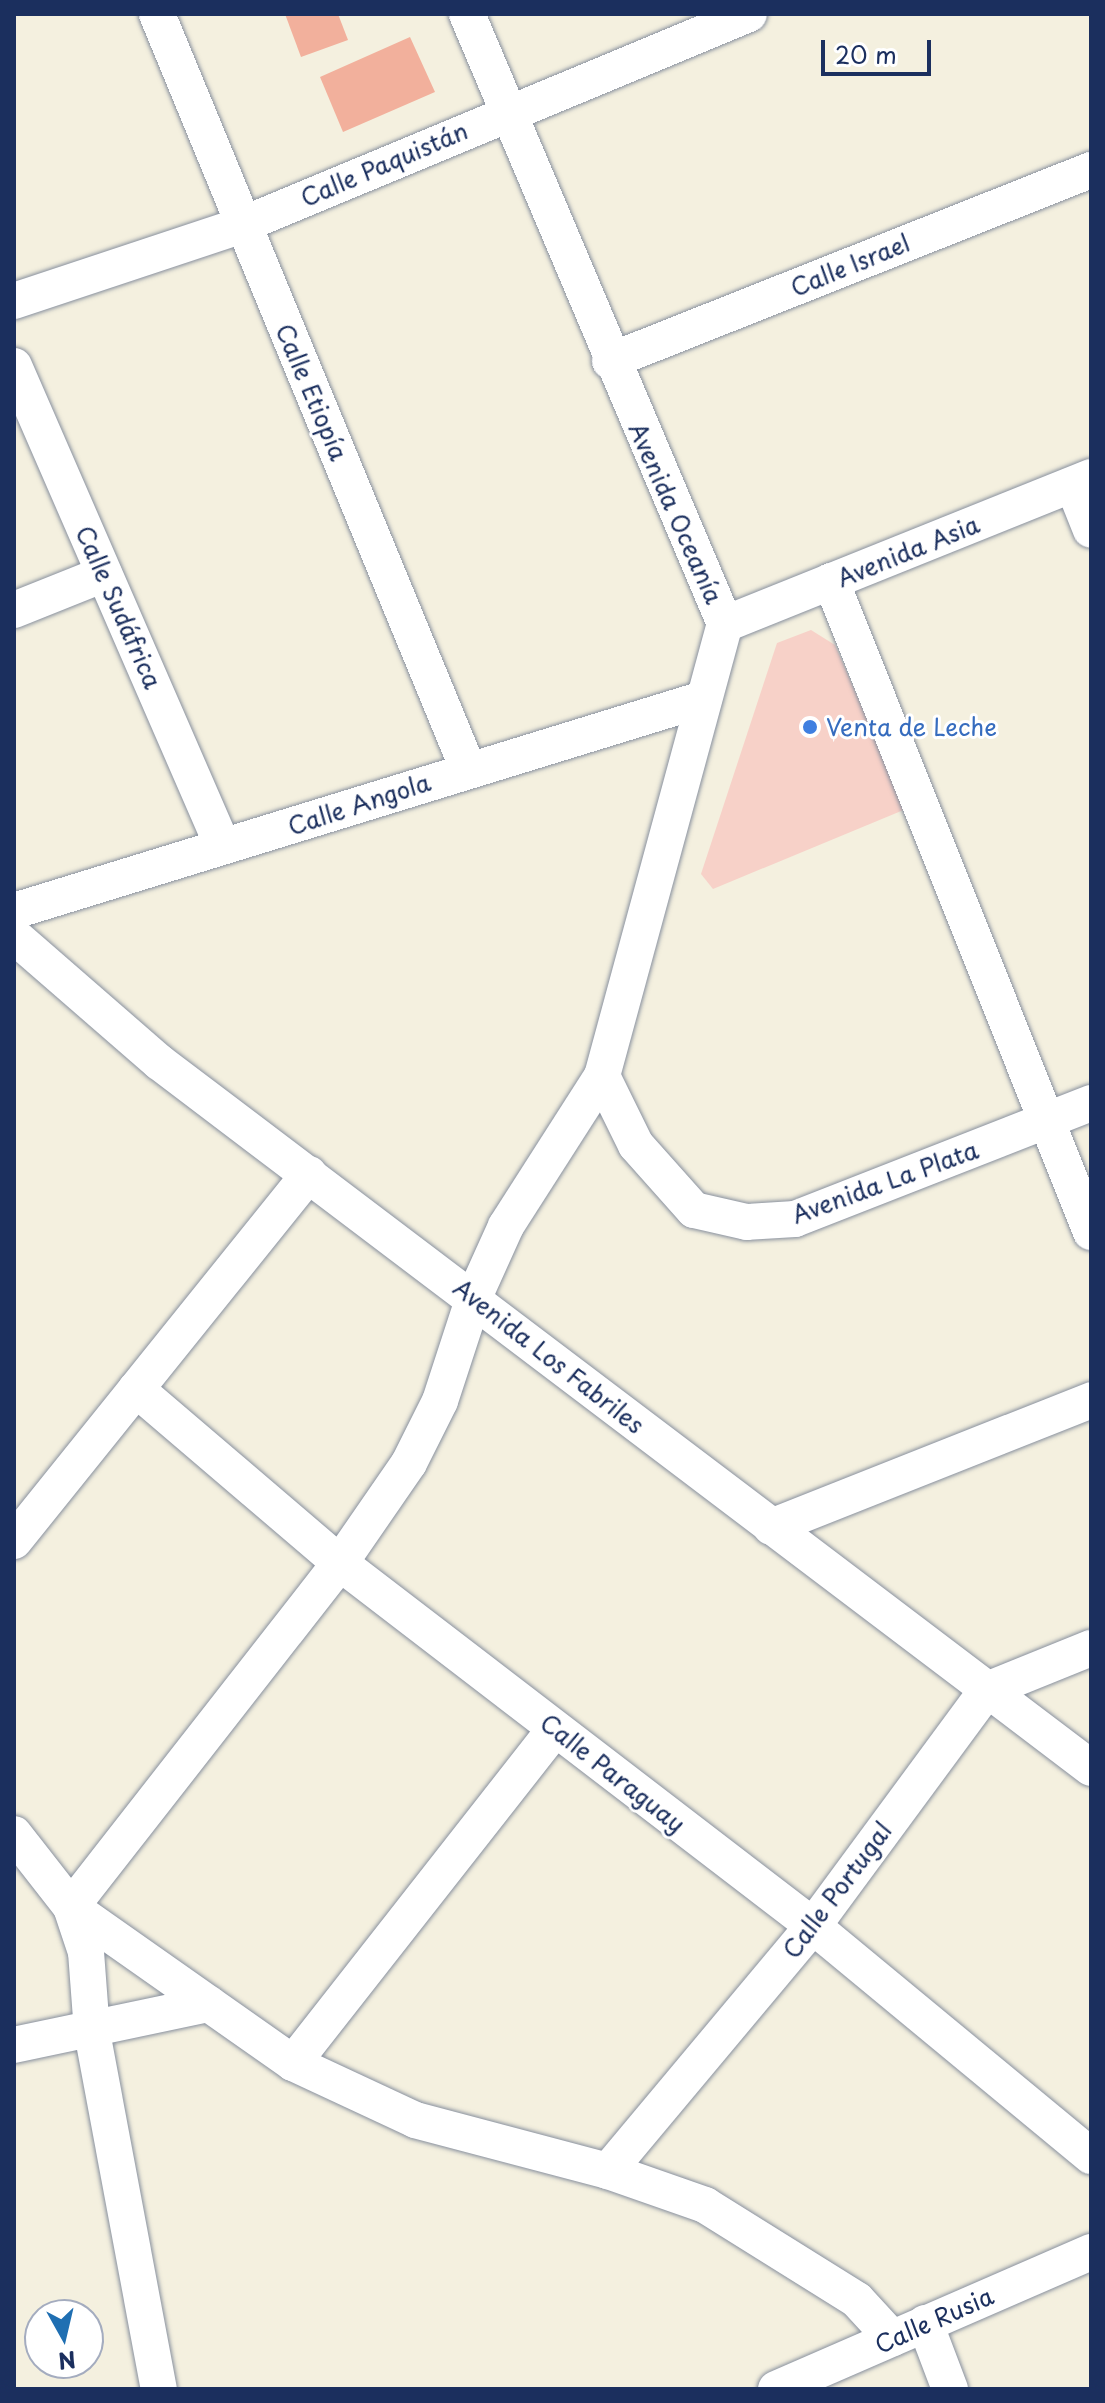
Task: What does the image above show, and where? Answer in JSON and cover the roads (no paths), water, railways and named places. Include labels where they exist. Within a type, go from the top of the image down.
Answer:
[{"type":"street","name":"Calle Etiopía","points":[[157,14],[468,769]]},
{"type":"street","name":"Avenida Oceanía","points":[[71,1907],[340,1563],[409,1463],[440,1401],[474,1297],[506,1226],[602,1076],[725,624],[610,361],[467,14]]},
{"type":"street","name":"Calle Paquistán","points":[[14,301],[242,225],[507,111],[749,14]]},
{"type":"street","name":"Calle Israel","points":[[610,361],[1091,170]]},
{"type":"street","name":"Calle Sudáfrica","points":[[14,366],[223,847]]},
{"type":"street","name":"Avenida Asia","points":[[725,624],[1082,481]]},
{"type":"street","points":[[1082,481],[1091,530]]},
{"type":"street","points":[[14,610],[104,574]]},
{"type":"street","points":[[831,581],[1091,1232]]},
{"type":"street","name":"Calle Angola","points":[[14,911],[703,699]]},
{"type":"street","name":"Avenida Los Fabriles","points":[[14,936],[159,1062],[474,1297],[771,1527],[1091,1768]]},
{"type":"street","name":"Avenida La Plata","points":[[602,1076],[636,1145],[694,1210],[747,1222],[795,1219],[1091,1103]]},
{"type":"street","points":[[14,1541],[309,1174]]},
{"type":"street","name":"Calle Paraguay","points":[[136,1389],[340,1563],[813,1926],[1091,2156]]},
{"type":"street","points":[[771,1527],[1091,1400]]},
{"type":"street","points":[[987,1690],[1091,1648]]},
{"type":"street","name":"Calle Portugal","points":[[608,2171],[813,1926],[987,1690]]},
{"type":"street","points":[[293,2063],[555,1729]]},
{"type":"street","points":[[14,1834],[71,1907],[293,2063],[415,2120],[608,2171],[705,2205],[857,2300],[892,2338]]},
{"type":"street","points":[[71,1907],[86,1952],[92,2032],[159,2389]]},
{"type":"street","points":[[14,2045],[92,2032],[209,2004]]},
{"type":"street","name":"Calle Rusia","points":[[776,2389],[1091,2252]]},
{"type":"street","points":[[925,2323],[950,2389]]},
{"type":"place","name":"Venta de Leche","points":[[810,727]]}]
